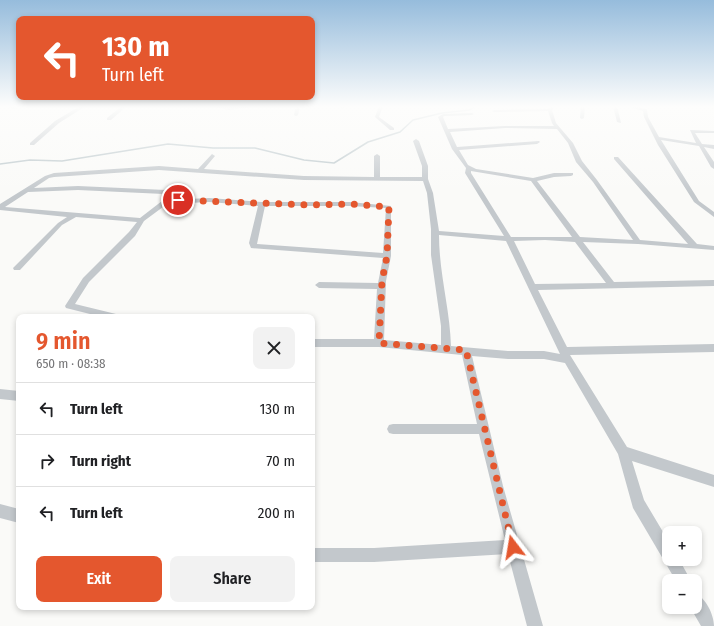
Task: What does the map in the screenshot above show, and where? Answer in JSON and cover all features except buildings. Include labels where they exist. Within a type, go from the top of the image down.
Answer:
[{"type":"street","points":[[32,144],[42,135]]},
{"type":"street","points":[[448,135],[455,149],[469,168],[468,173],[509,239],[566,355],[623,452],[638,503],[662,544]]},
{"type":"street","points":[[564,135],[570,143],[579,162],[595,181],[638,242]]},
{"type":"street","points":[[656,135],[697,202],[714,215]]},
{"type":"street","points":[[694,135],[714,167]]},
{"type":"street","points":[[658,138],[714,147]]},
{"type":"street","points":[[416,141],[426,166],[425,179],[429,186],[435,233],[435,255],[446,326],[446,349]]},
{"type":"street","points":[[455,149],[537,142]]},
{"type":"street","points":[[200,170],[212,156]]},
{"type":"street","points":[[377,156],[377,178]]},
{"type":"street","points":[[616,158],[694,246]]},
{"type":"street","points":[[0,207],[47,177],[54,175],[134,168],[200,170],[304,178],[425,179]]},
{"type":"street","points":[[469,168],[533,180],[554,175],[571,174]]},
{"type":"street","points":[[533,180],[612,285]]},
{"type":"street","points":[[27,190],[78,188],[166,192],[168,195],[165,202],[142,220],[132,234],[86,280],[69,306],[103,314]]},
{"type":"street","points":[[165,202],[209,200],[262,204],[350,204],[389,207],[387,256],[382,286],[379,343]]},
{"type":"street","points":[[262,204],[253,243],[254,246],[387,256]]},
{"type":"street","points":[[0,207],[142,220]]},
{"type":"street","points":[[17,268],[60,224],[75,215]]},
{"type":"street","points":[[435,233],[509,239],[546,238],[579,241],[638,242],[714,248]]},
{"type":"street","points":[[532,287],[714,283]]},
{"type":"street","points":[[319,285],[382,286]]},
{"type":"street","points":[[315,343],[379,343],[508,355],[566,355],[714,348]]},
{"type":"street","points":[[466,350],[513,547],[535,626]]},
{"type":"street","points":[[0,394],[16,396]]},
{"type":"street","points":[[393,428],[484,429]]},
{"type":"street","points":[[623,452],[714,481]]},
{"type":"street","points":[[0,511],[16,515]]},
{"type":"street","points":[[315,555],[374,555],[513,547]]},
{"type":"street","points":[[702,612],[710,626]]},
{"type":"waterway","points":[[0,164],[30,160],[62,161],[168,144],[213,148],[255,148],[304,160],[334,163],[368,142],[390,135]]},
{"type":"route","points":[[178,200],[309,205],[350,204],[389,207],[387,256],[382,281],[379,343],[466,350],[497,486],[513,547]]}]
